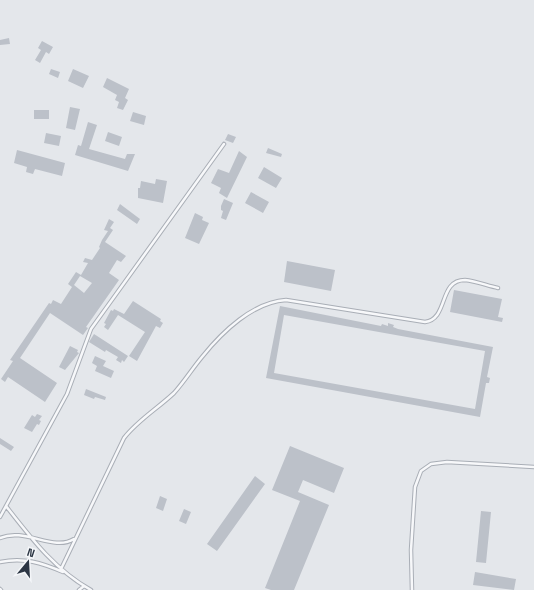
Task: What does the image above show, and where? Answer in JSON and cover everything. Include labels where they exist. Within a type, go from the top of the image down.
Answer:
[{"type":"lane","points":[[0,517],[62,404],[91,329],[224,144]]},
{"type":"lane","points":[[60,569],[118,448],[131,429],[173,393],[217,340],[236,323],[262,306],[274,302],[292,300],[425,322],[432,320],[438,315],[447,291],[456,282],[469,281],[498,288]]},
{"type":"lane","points":[[412,590],[412,529],[415,488],[421,471],[431,464],[447,462],[534,466]]},
{"type":"lane","points":[[6,506],[30,536],[60,569],[91,590]]},
{"type":"lane","points":[[0,538],[12,535],[30,536],[63,543],[75,538]]},
{"type":"lane","points":[[0,562],[15,560],[32,561],[64,572]]},
{"type":"lane","points":[[79,590],[84,586]]},
{"type":"building","points":[[9,38],[10,44],[0,45],[0,40]]},
{"type":"building","points":[[42,41],[53,47],[49,54],[46,52],[40,63],[35,60],[41,50],[38,48]]},
{"type":"building","points":[[51,69],[60,72],[58,78],[49,74]]},
{"type":"building","points":[[73,69],[89,76],[83,88],[68,81]]},
{"type":"building","points":[[107,78],[129,89],[125,98],[128,100],[123,110],[117,108],[119,102],[115,100],[117,95],[103,87]]},
{"type":"building","points":[[70,107],[80,109],[75,130],[66,128]]},
{"type":"building","points":[[34,110],[49,110],[49,119],[34,119]]},
{"type":"building","points":[[133,112],[146,116],[144,125],[130,121]]},
{"type":"building","points":[[88,122],[97,125],[89,149],[125,159],[127,154],[135,154],[128,171],[75,155],[78,145],[81,146]]},
{"type":"building","points":[[108,132],[122,137],[119,146],[105,141]]},
{"type":"building","points":[[46,133],[61,136],[59,146],[44,143]]},
{"type":"building","points":[[228,134],[236,137],[233,143],[225,140]]},
{"type":"building","points":[[268,148],[282,154],[281,157],[266,153]]},
{"type":"building","points":[[17,150],[65,163],[62,176],[35,169],[33,174],[26,172],[27,167],[14,163]]},
{"type":"building","points":[[239,151],[247,157],[227,198],[219,193],[221,188],[211,183],[218,169],[229,173]]},
{"type":"building","points":[[264,167],[282,178],[276,188],[258,178]]},
{"type":"building","points":[[156,179],[167,181],[163,203],[138,198],[138,188],[140,188],[141,181],[155,184]]},
{"type":"building","points":[[251,192],[269,202],[263,213],[245,203]]},
{"type":"building","points":[[224,199],[233,203],[226,220],[221,218],[223,211],[221,210],[221,206]]},
{"type":"building","points":[[120,204],[140,219],[137,224],[117,210]]},
{"type":"building","points":[[195,213],[203,217],[202,220],[209,223],[199,244],[185,238]]},
{"type":"building","points":[[109,219],[114,222],[110,228],[113,230],[105,242],[102,240],[108,231],[104,230]]},
{"type":"building","points":[[102,240],[126,256],[121,262],[117,260],[109,273],[119,280],[86,327],[88,328],[83,335],[50,313],[20,358],[57,383],[45,402],[8,377],[5,382],[1,379],[13,361],[10,360],[49,303],[51,304],[53,300],[61,304],[72,287],[68,284],[76,272],[81,275],[88,263],[83,262],[85,258],[92,260],[100,248],[99,247]],"holes":[[[80,276],[92,283],[84,293],[74,285]]]},
{"type":"building","points":[[287,261],[335,270],[331,291],[284,282]]},
{"type":"building","points":[[454,290],[502,299],[498,317],[503,318],[502,322],[450,312]]},
{"type":"building","points":[[133,301],[161,319],[160,321],[163,323],[160,328],[156,326],[137,361],[129,356],[145,332],[118,315],[108,330],[104,327],[106,324],[104,323],[111,310],[113,311],[114,309],[124,314]]},
{"type":"building","points":[[280,306],[381,326],[382,324],[388,326],[388,323],[394,325],[393,327],[398,329],[493,347],[487,377],[490,378],[489,383],[486,383],[480,417],[266,378]],"holes":[[[284,315],[485,351],[475,409],[274,373]]]},
{"type":"building","points":[[94,334],[128,356],[124,362],[122,360],[121,363],[116,360],[118,357],[106,350],[105,352],[89,342]]},
{"type":"building","points":[[70,346],[78,350],[77,352],[79,353],[65,370],[59,367]]},
{"type":"building","points":[[95,356],[106,361],[103,366],[114,371],[111,378],[95,371],[97,366],[92,363]]},
{"type":"building","points":[[86,389],[106,397],[105,400],[95,397],[94,399],[84,395]]},
{"type":"building","points":[[37,414],[42,416],[39,420],[41,421],[39,425],[37,424],[32,432],[24,428],[32,415],[35,417]]},
{"type":"building","points":[[0,438],[14,447],[11,451],[0,444]]},
{"type":"building","points":[[290,446],[344,468],[334,493],[303,480],[298,492],[329,505],[294,590],[271,590],[265,588],[300,501],[272,490]]},
{"type":"building","points":[[255,476],[265,484],[217,551],[207,544]]},
{"type":"building","points":[[160,496],[167,499],[163,511],[156,508]]},
{"type":"building","points":[[184,509],[191,512],[186,524],[179,521]]},
{"type":"building","points":[[481,511],[491,512],[486,563],[476,562]]},
{"type":"building","points":[[475,572],[516,579],[514,590],[473,585]]}]
